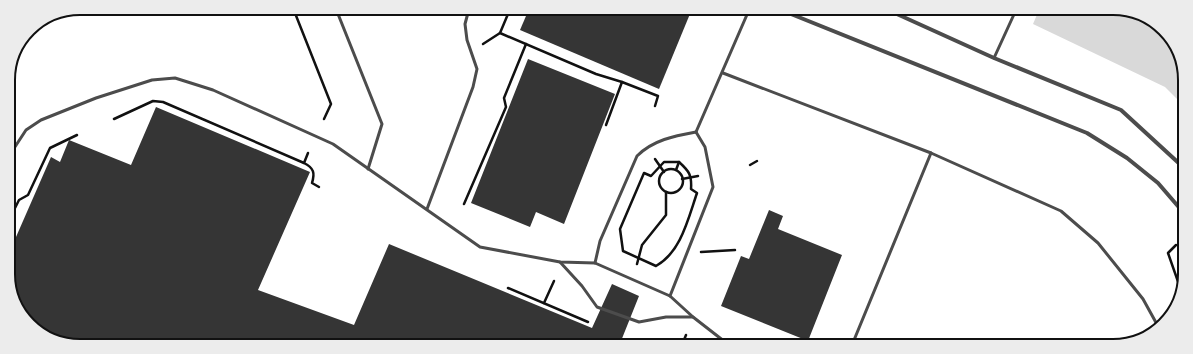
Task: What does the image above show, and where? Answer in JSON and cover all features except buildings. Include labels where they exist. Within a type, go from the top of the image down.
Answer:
[{"type":"street","points":[[793,15],[1087,133],[1127,158],[1158,183],[1178,206]]},
{"type":"street","points":[[899,15],[994,58],[1121,110],[1178,162]]},
{"type":"lane","points":[[338,15],[382,124],[368,169]]},
{"type":"lane","points":[[427,208],[473,87],[477,70],[467,40],[465,24],[467,15]]},
{"type":"lane","points":[[696,132],[748,15]]},
{"type":"lane","points":[[994,58],[1014,15]]},
{"type":"lane","points":[[723,73],[931,153],[1061,211],[1098,243],[1143,299],[1156,323]]},
{"type":"lane","points":[[15,147],[26,130],[41,120],[96,98],[152,80],[175,78],[213,90],[333,144],[427,208],[480,247],[560,262],[595,263],[670,296],[693,317],[721,339]]},
{"type":"lane","points":[[595,263],[600,241],[637,156],[646,147],[660,141],[673,136],[696,132]]},
{"type":"lane","points":[[670,296],[714,187],[705,147],[696,132]]},
{"type":"lane","points":[[854,339],[931,153]]},
{"type":"lane","points":[[560,262],[582,286],[597,307],[639,322],[666,317],[693,317]]},
{"type":"path","points":[[296,15],[331,104],[324,119]]},
{"type":"path","points":[[483,44],[500,33],[508,15]]},
{"type":"path","points":[[500,33],[596,74],[658,96],[655,106]]},
{"type":"path","points":[[464,204],[506,107],[504,98],[526,44]]},
{"type":"path","points":[[606,126],[622,82]]},
{"type":"path","points":[[114,118],[154,101],[163,102],[311,166],[314,174],[312,183],[319,187]]},
{"type":"path","points":[[15,208],[19,200],[28,195],[50,148],[77,135]]},
{"type":"path","points":[[304,163],[308,153]]},
{"type":"path","points":[[653,156],[664,172]]},
{"type":"path","points":[[750,165],[756,161]]},
{"type":"path","points":[[664,162],[679,162],[689,171],[691,177],[691,189],[697,193],[674,252],[665,261],[656,266],[623,251],[620,229],[644,173],[651,176],[659,165],[664,162]]},
{"type":"path","points":[[676,170],[679,162]]},
{"type":"path","points":[[637,264],[640,258],[642,245],[666,215],[666,192],[659,183],[660,176],[670,169],[676,170],[681,174],[682,179],[680,190],[673,193],[666,192]]},
{"type":"path","points":[[682,179],[691,177]]},
{"type":"path","points":[[1176,245],[1168,254],[1177,280]]},
{"type":"path","points":[[699,252],[735,250]]},
{"type":"path","points":[[544,303],[554,281]]},
{"type":"path","points":[[508,288],[588,322]]},
{"type":"shaded area","points":[[1037,15],[1113,15],[1130,17],[1146,24],[1153,28],[1165,40],[1175,59],[1178,80],[1178,100],[1165,87],[1033,24]]}]
